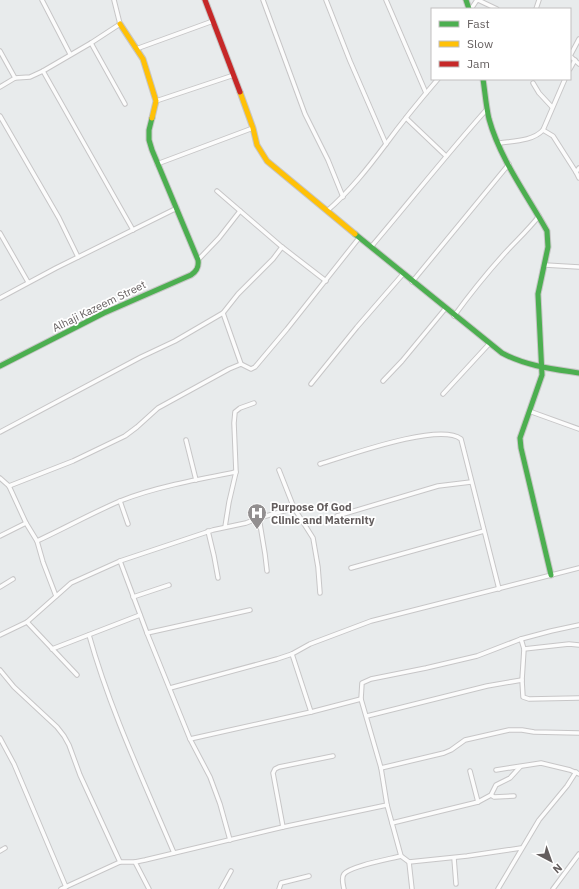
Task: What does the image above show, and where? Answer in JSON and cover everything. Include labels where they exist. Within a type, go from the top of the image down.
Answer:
[{"type":"street","points":[[42,0],[70,54]]},
{"type":"street","points":[[114,0],[120,24],[143,59],[156,101],[149,134],[157,164],[198,260],[219,238],[240,211]]},
{"type":"street","points":[[205,0],[234,75],[259,149],[268,161],[412,282],[507,357],[542,368],[579,374]]},
{"type":"street","points":[[263,0],[305,114],[328,160],[343,197]]},
{"type":"street","points":[[326,0],[350,61],[386,144]]},
{"type":"street","points":[[386,0],[426,93]]},
{"type":"street","points":[[471,8],[477,0],[495,8]]},
{"type":"street","points":[[136,49],[213,21]]},
{"type":"street","points":[[0,87],[15,78],[30,77],[91,43],[120,24]]},
{"type":"street","points":[[571,54],[579,39]]},
{"type":"street","points":[[91,43],[125,104]]},
{"type":"street","points":[[0,51],[15,78]]},
{"type":"street","points":[[571,57],[579,64]]},
{"type":"street","points":[[571,67],[575,60]]},
{"type":"street","points":[[43,70],[133,230]]},
{"type":"street","points":[[156,101],[234,75]]},
{"type":"street","points":[[327,211],[343,197],[368,168],[437,80]]},
{"type":"street","points":[[483,80],[487,109],[492,125],[509,164],[547,231],[550,242],[549,254],[539,283],[538,294],[542,368],[540,381],[520,438],[521,448],[551,575]]},
{"type":"street","points":[[500,143],[532,138],[539,134],[543,130],[565,80]]},
{"type":"street","points":[[533,83],[539,93],[552,108]]},
{"type":"street","points":[[371,247],[487,109]]},
{"type":"street","points":[[0,116],[59,218],[78,257]]},
{"type":"street","points":[[406,118],[446,156]]},
{"type":"street","points":[[157,164],[253,128]]},
{"type":"street","points":[[543,130],[554,136],[579,178]]},
{"type":"street","points":[[412,282],[509,164]]},
{"type":"street","points":[[576,172],[579,168]]},
{"type":"street","points":[[217,191],[282,247],[326,281]]},
{"type":"street","points":[[0,298],[28,282],[177,208]]},
{"type":"street","points":[[454,316],[471,293],[539,216]]},
{"type":"street","points":[[0,233],[28,282]]},
{"type":"street","points":[[223,314],[241,364],[251,369],[255,367],[326,281],[359,238]]},
{"type":"street","points":[[0,432],[141,357],[175,341],[223,314],[238,294],[273,259],[282,247]]},
{"type":"street","name":"Alhaji Kazeem Street","points":[[0,366],[104,313],[191,275],[198,271],[198,260]]},
{"type":"street","points":[[545,265],[579,267]]},
{"type":"street","points":[[311,384],[403,274]]},
{"type":"street","points":[[383,381],[402,361],[445,309]]},
{"type":"street","points":[[443,394],[489,344]]},
{"type":"street","points":[[9,486],[73,461],[125,436],[158,408],[229,369],[241,364]]},
{"type":"street","points":[[225,527],[236,472],[235,412],[240,408],[254,402]]},
{"type":"street","points":[[529,411],[579,428]]},
{"type":"street","points":[[320,464],[414,437],[434,435],[457,436],[461,439],[499,589]]},
{"type":"street","points":[[186,440],[196,480]]},
{"type":"street","points":[[279,470],[294,508],[313,538],[318,567],[320,594]]},
{"type":"street","points":[[37,541],[120,501],[196,480],[236,472]]},
{"type":"street","points":[[0,478],[9,486],[26,523],[37,541],[56,596]]},
{"type":"street","points":[[337,516],[438,486],[472,482]]},
{"type":"street","points":[[120,501],[128,524]]},
{"type":"street","points":[[0,635],[27,622],[71,583],[120,561],[208,532],[246,523],[294,508]]},
{"type":"street","points":[[259,518],[266,554],[267,571]]},
{"type":"street","points":[[0,536],[26,523]]},
{"type":"street","points":[[351,568],[484,531]]},
{"type":"street","points":[[208,532],[218,578]]},
{"type":"street","points":[[120,561],[147,633],[190,739],[210,777],[220,804],[230,840]]},
{"type":"street","points":[[170,688],[277,659],[292,654],[310,644],[372,621],[579,568]]},
{"type":"street","points":[[0,587],[13,579]]},
{"type":"street","points":[[133,597],[170,585]]},
{"type":"street","points":[[147,633],[250,610]]},
{"type":"street","points":[[52,649],[140,615]]},
{"type":"street","points":[[27,622],[77,675]]},
{"type":"street","points":[[522,848],[454,858],[409,862],[401,856],[387,805],[381,768],[362,699],[362,683],[371,679],[477,656],[521,639],[579,625]]},
{"type":"street","points":[[89,635],[102,679],[132,755],[174,853]]},
{"type":"street","points":[[521,639],[524,649],[522,680],[523,697],[579,698]]},
{"type":"street","points":[[524,649],[579,644]]},
{"type":"street","points":[[292,654],[310,712]]},
{"type":"street","points":[[0,670],[14,687],[64,736],[69,745],[80,775],[120,862]]},
{"type":"street","points":[[367,716],[487,686],[522,680]]},
{"type":"street","points":[[190,739],[362,699]]},
{"type":"street","points":[[381,768],[444,753],[465,740],[509,730],[579,733]]},
{"type":"street","points":[[0,738],[14,764],[66,887]]},
{"type":"street","points":[[283,827],[273,774],[275,769],[333,756]]},
{"type":"street","points":[[496,770],[541,763],[577,773],[539,820],[498,889]]},
{"type":"street","points":[[392,823],[478,802],[491,795],[498,783],[510,778],[520,767]]},
{"type":"street","points":[[470,771],[478,802]]},
{"type":"street","points":[[491,795],[494,797],[514,796]]},
{"type":"street","points":[[62,889],[120,862],[135,862],[283,827],[387,805]]},
{"type":"street","points":[[0,851],[5,848]]},
{"type":"street","points":[[553,889],[579,854]]},
{"type":"street","points":[[344,889],[342,880],[344,874],[351,869],[401,856]]},
{"type":"street","points":[[454,858],[456,884]]},
{"type":"street","points":[[135,862],[149,889]]},
{"type":"street","points":[[409,862],[412,889]]},
{"type":"street","points":[[221,889],[232,871]]},
{"type":"street","points":[[279,889],[281,883],[309,876]]},
{"type":"traffic: fast","points":[[466,0],[469,8]]},
{"type":"traffic: fast","points":[[483,80],[489,119],[494,134],[507,163],[547,231],[548,247],[538,294],[542,375],[520,438],[521,448],[551,575]]},
{"type":"traffic: fast","points":[[0,366],[104,313],[191,275],[198,267],[198,260],[152,150],[149,140],[149,130],[152,118]]},
{"type":"traffic: fast","points":[[355,234],[502,353],[530,364],[579,373]]},
{"type":"traffic: slow","points":[[120,24],[143,59],[156,101],[152,118]]},
{"type":"traffic: slow","points":[[240,92],[253,128],[257,145],[267,161],[355,234]]},
{"type":"traffic: jam","points":[[205,0],[240,92]]},
{"type":"place","name":"Purpose Of God Clinic and Maternity","points":[[257,530]]}]
